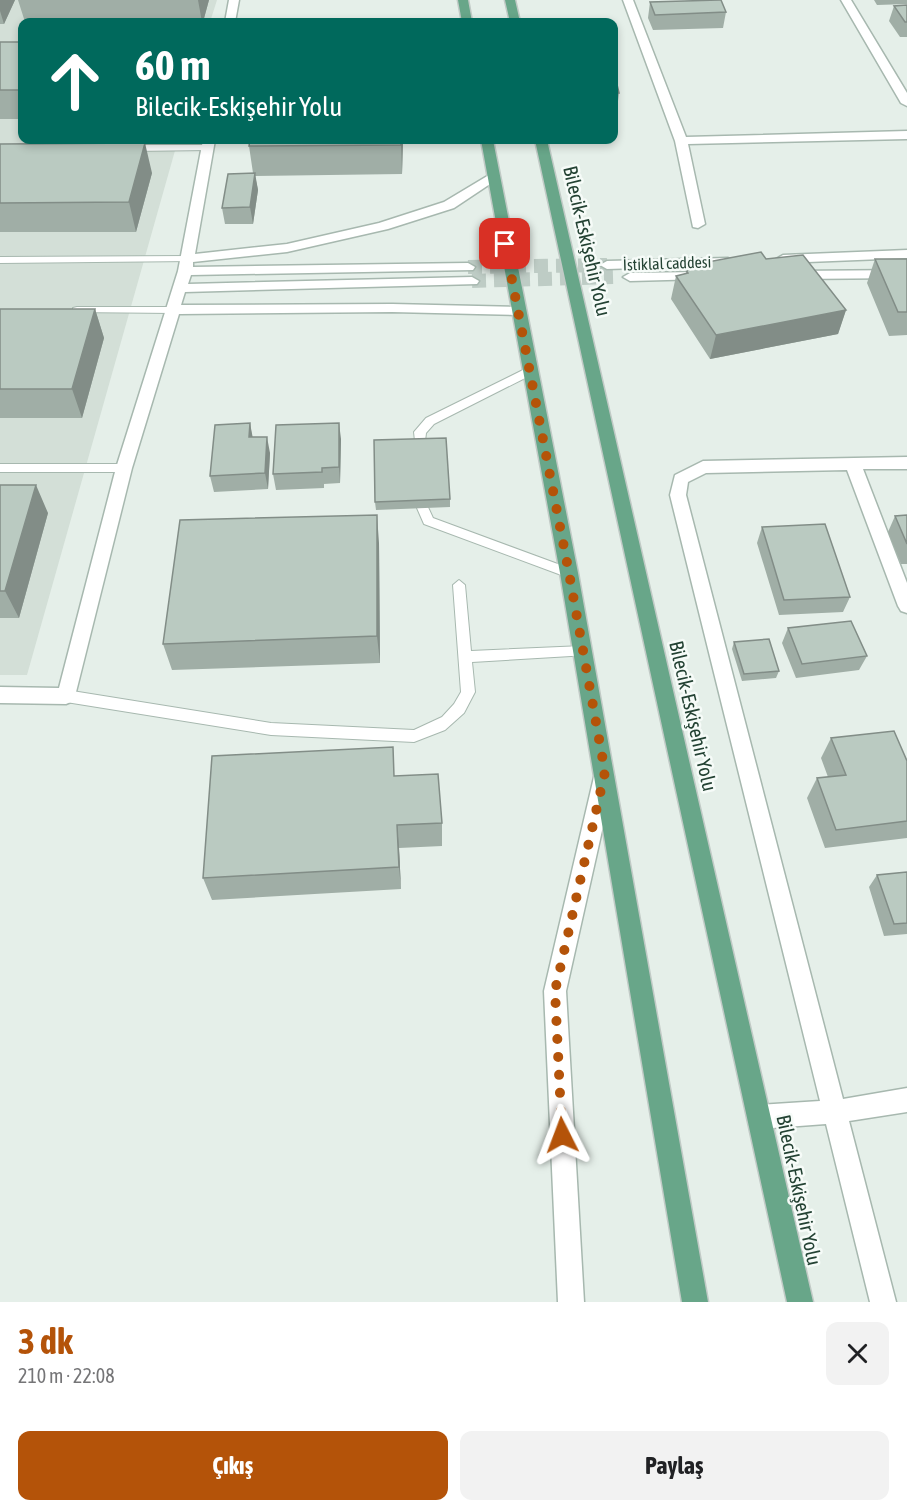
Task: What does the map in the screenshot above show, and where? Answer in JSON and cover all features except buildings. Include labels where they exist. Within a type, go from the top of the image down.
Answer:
[{"type":"main road","points":[[463,0],[466,18]]},
{"type":"main road","points":[[510,0],[514,18]]},
{"type":"main road","points":[[488,144],[605,772],[695,1302]]},
{"type":"main road","name":"Bilecik-Eskişehir Yolu","points":[[542,144],[800,1302]]},
{"type":"street","points":[[231,18],[234,0]]},
{"type":"street","points":[[628,0],[681,141],[698,224]]},
{"type":"street","points":[[846,0],[907,103]]},
{"type":"street","points":[[681,141],[907,135]]},
{"type":"street","points":[[0,695],[66,696],[124,468],[187,265],[208,144]]},
{"type":"street","points":[[187,265],[287,248],[383,226],[449,205],[493,178]]},
{"type":"street","points":[[763,260],[907,254]]},
{"type":"street","name":"İstiklal caddesi","points":[[733,275],[610,271],[739,261]]},
{"type":"street","points":[[180,288],[470,274],[187,265]]},
{"type":"street","points":[[779,275],[907,274]]},
{"type":"street","points":[[173,310],[392,308],[518,311]]},
{"type":"street","points":[[883,1302],[678,495],[681,479],[703,467],[854,466],[907,463]]},
{"type":"street","points":[[854,466],[907,606]]},
{"type":"street","points":[[571,1302],[555,991],[605,772]]},
{"type":"street","points":[[760,1117],[833,1112],[907,1100]]},
{"type":"lane","points":[[115,148],[208,144]]},
{"type":"lane","points":[[0,260],[187,265]]},
{"type":"lane","points":[[69,310],[173,310]]},
{"type":"lane","points":[[420,447],[420,432],[430,421],[530,370]]},
{"type":"lane","points":[[0,468],[124,468]]},
{"type":"lane","points":[[423,508],[428,521],[569,573]]},
{"type":"lane","points":[[66,696],[271,729],[414,736],[442,725],[453,717],[463,705],[468,692],[459,585]]},
{"type":"lane","points":[[465,657],[583,651]]},
{"type":"shaded area","points":[[0,0],[217,0],[211,18],[18,18],[18,144],[177,144],[27,675],[0,675]]},
{"type":"tunnel","points":[[468,267],[607,265]]},
{"type":"tunnel","points":[[472,281],[613,277]]},
{"type":"route","points":[[505,244],[605,772],[555,991],[562,1135]]}]
